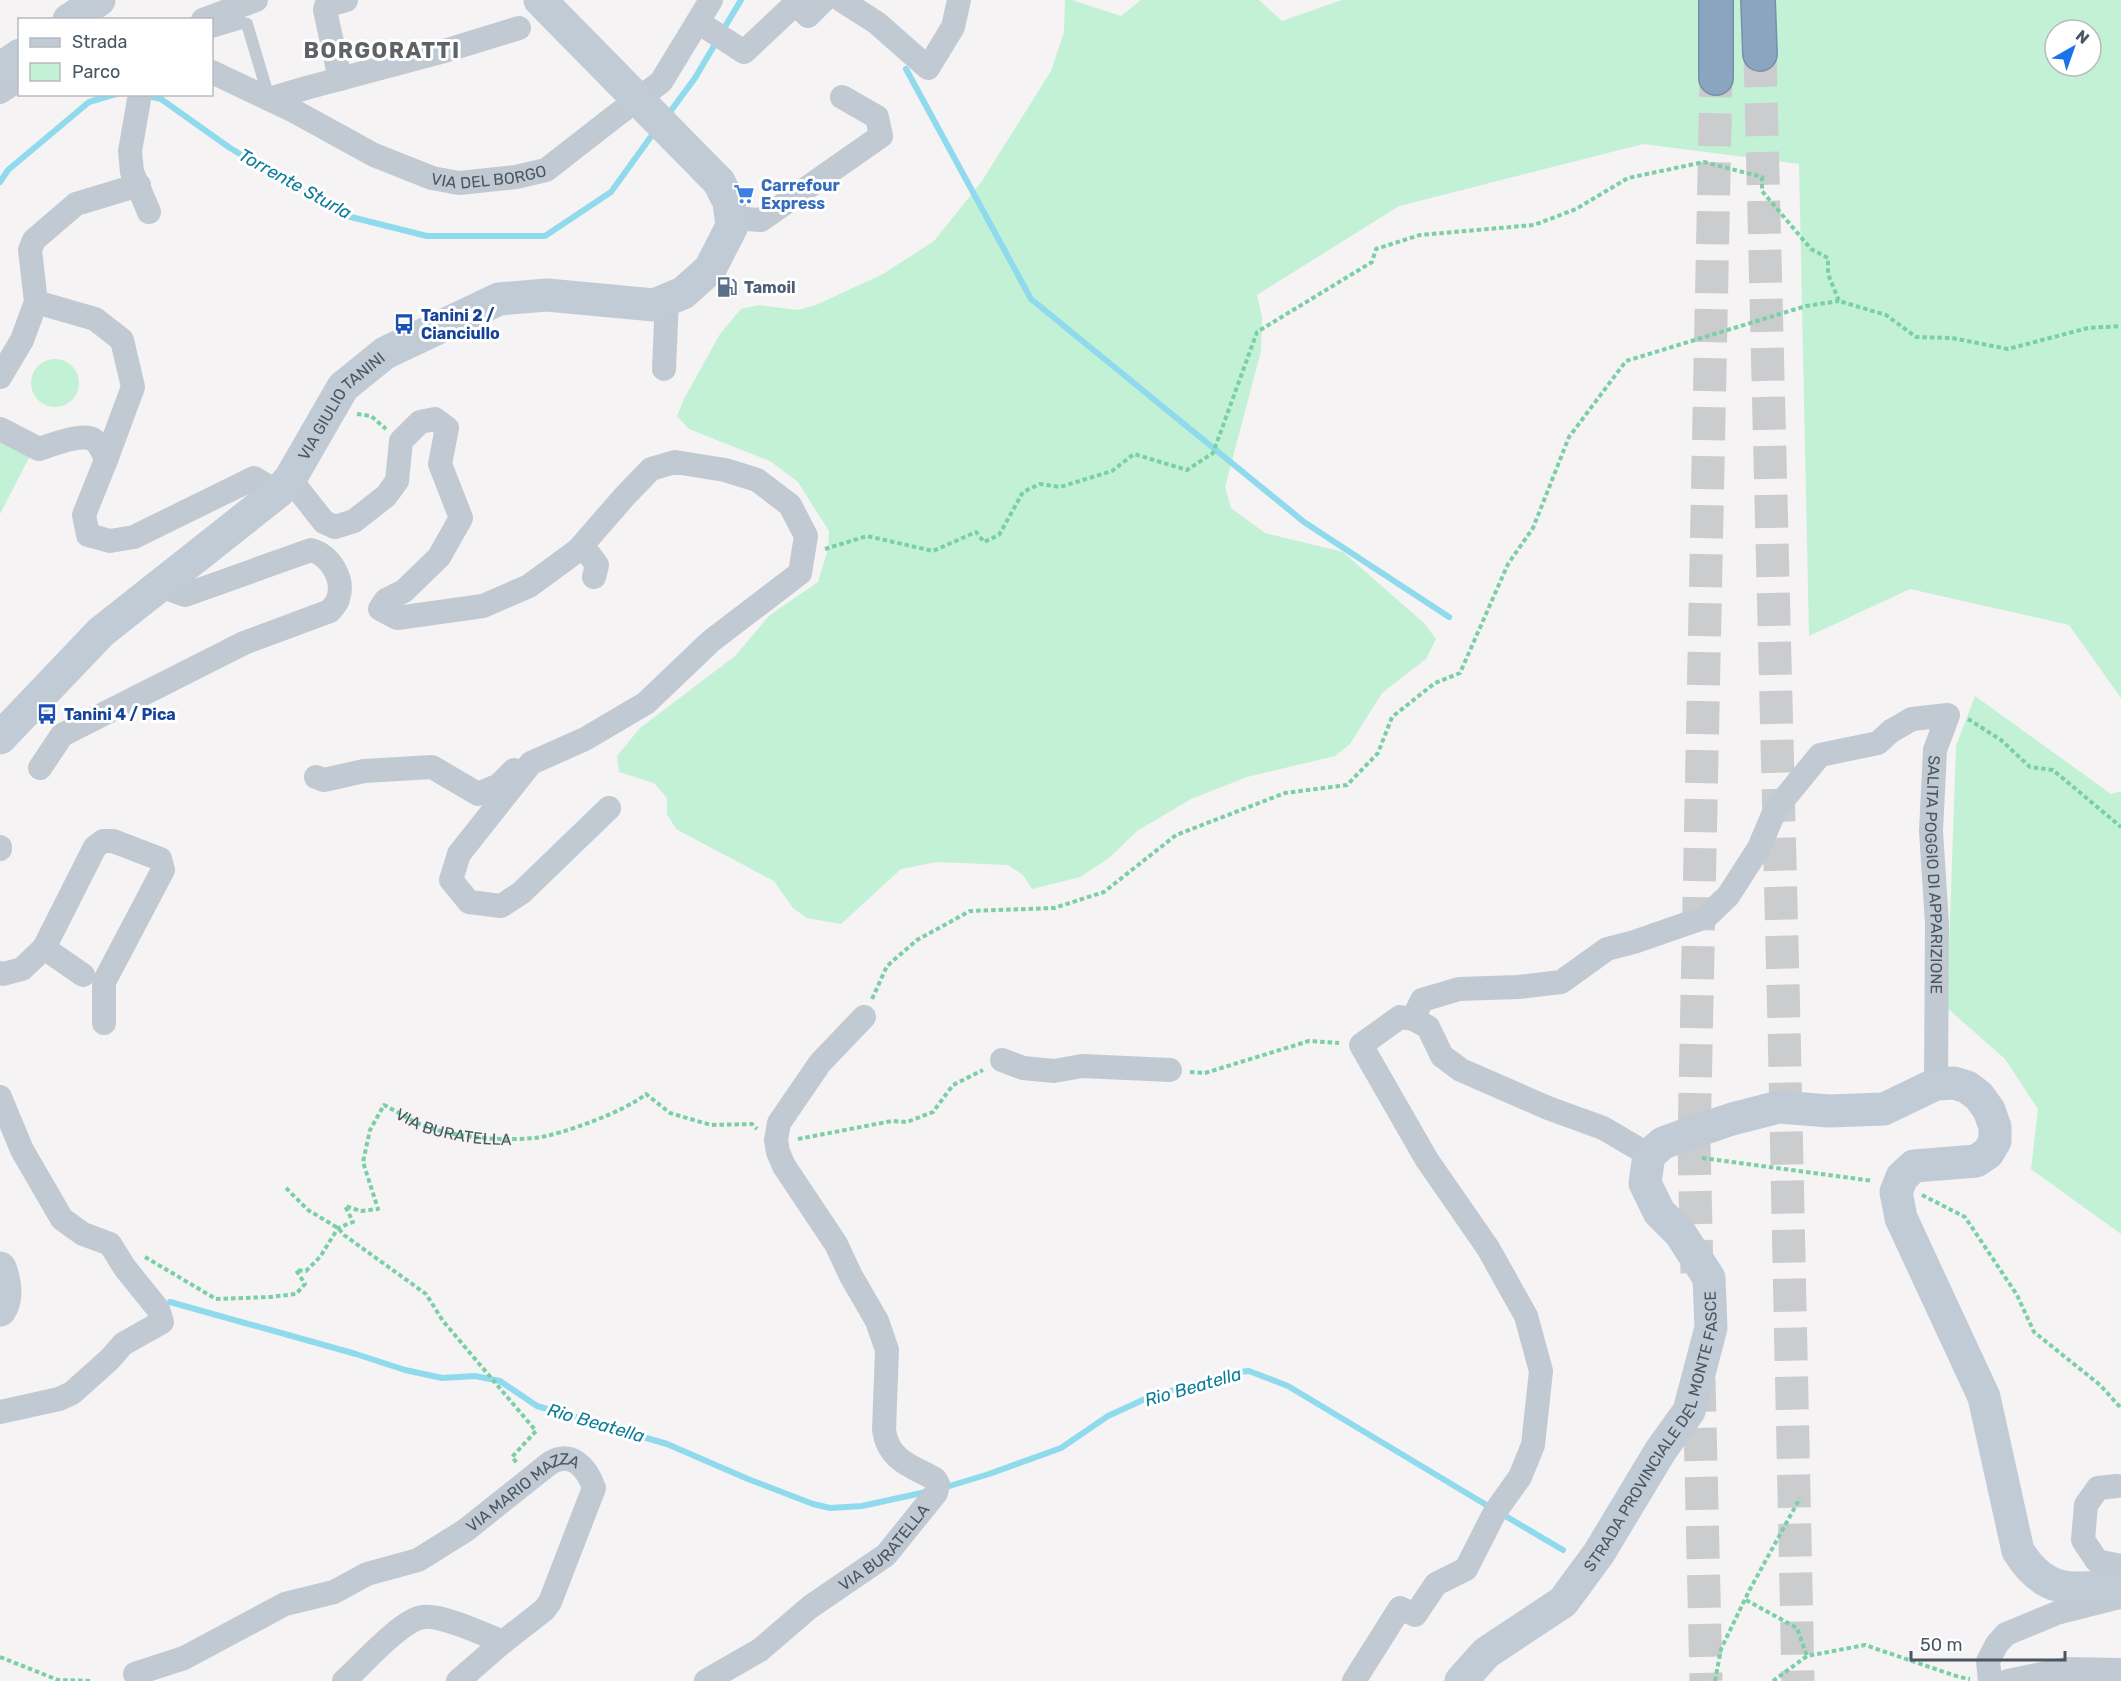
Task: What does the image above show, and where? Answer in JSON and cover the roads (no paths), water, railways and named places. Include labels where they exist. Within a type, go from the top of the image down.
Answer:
[{"type":"highway","points":[[1716,0],[1716,78]]},
{"type":"highway","points":[[1759,6],[1760,54]]},
{"type":"main road","points":[[72,18],[99,0]]},
{"type":"main road","points":[[540,0],[718,182],[729,202],[731,218]]},
{"type":"main road","points":[[0,69],[18,56]]},
{"type":"main road","name":"VIA GIULIO TANINI","points":[[0,738],[101,633],[284,486],[343,387],[385,353],[499,299],[547,295],[654,305],[683,293],[710,270],[732,226],[731,218]]},
{"type":"main road","points":[[1649,1155],[1663,1143],[1732,1119],[1779,1107],[1828,1111],[1884,1109],[1936,1084],[1954,1083],[1967,1087],[1979,1096],[1989,1110],[1995,1127],[1995,1141],[1988,1153],[1976,1161],[1914,1166],[1902,1177],[1896,1192],[1901,1218],[1984,1397],[2018,1551],[2028,1567],[2045,1581],[2064,1588],[2121,1586]]},
{"type":"main road","name":"STRADA PROVINCIALE DEL MONTE FASCE","points":[[1461,1681],[1486,1653],[1563,1602],[1599,1553],[1661,1450],[1689,1412],[1711,1328],[1708,1278],[1680,1233],[1659,1212],[1645,1183],[1649,1155]]},
{"type":"main road","points":[[0,1268],[4,1277],[5,1303],[0,1310]]},
{"type":"street","points":[[208,18],[256,0]]},
{"type":"street","points":[[340,79],[325,10],[326,6],[346,0]]},
{"type":"street","name":"VIA DEL BORGO","points":[[213,72],[269,99],[374,155],[432,178],[459,183],[516,177],[546,170],[661,82],[711,0]]},
{"type":"street","points":[[698,22],[744,52],[795,4],[808,16],[824,0]]},
{"type":"street","points":[[841,0],[877,23],[928,68],[952,27],[959,0]]},
{"type":"street","points":[[269,99],[519,28]]},
{"type":"street","points":[[0,92],[18,80]]},
{"type":"street","points":[[140,96],[130,151],[132,172],[150,212]]},
{"type":"street","points":[[731,218],[762,220],[881,136],[877,117],[842,97]]},
{"type":"street","points":[[0,377],[22,340],[36,302],[30,250],[34,240],[76,204],[139,185]]},
{"type":"street","points":[[664,369],[667,299]]},
{"type":"street","points":[[36,302],[95,319],[122,340],[133,387],[84,515],[88,535],[110,541],[134,537],[254,478],[284,486],[324,522],[335,527],[354,521],[386,496],[397,481],[401,441],[420,422],[435,419],[447,428],[440,464],[461,518],[439,557],[404,591],[386,600],[380,609],[397,618],[483,606],[529,586],[578,550],[651,469],[675,462],[725,470],[757,480],[790,505],[806,536],[800,573],[711,641],[646,703],[585,738],[531,763],[459,854],[451,880],[469,902],[501,906],[520,893],[609,808]]},
{"type":"street","points":[[0,429],[39,448],[87,436],[101,447],[106,460]]},
{"type":"street","points":[[40,768],[62,735],[244,643],[330,610],[338,600],[340,585],[334,568],[322,553],[311,550],[185,595],[160,586]]},
{"type":"street","points":[[578,550],[589,554],[597,565],[594,577]]},
{"type":"street","name":"SALITA POGGIO DI APPARIZIONE","points":[[1413,1019],[1422,1000],[1460,990],[1561,982],[1607,949],[1706,918],[1728,896],[1760,848],[1775,810],[1820,755],[1878,743],[1891,731],[1912,719],[1948,715],[1935,750],[1931,831],[1937,924],[1936,1084]]},
{"type":"street","points":[[316,777],[324,780],[364,771],[432,767],[478,794],[499,785],[538,748],[585,738]]},
{"type":"street","points":[[0,973],[22,969],[44,948],[95,847],[103,841],[113,841],[160,859],[164,870],[104,982],[104,1023]]},
{"type":"street","points":[[44,948],[83,975]]},
{"type":"street","name":"VIA BURATELLA","points":[[706,1681],[760,1650],[810,1607],[886,1555],[936,1492],[938,1484],[935,1479],[895,1457],[885,1442],[887,1350],[877,1321],[836,1244],[784,1166],[776,1140],[778,1123],[820,1063],[864,1017]]},
{"type":"street","points":[[1354,1681],[1400,1608],[1415,1616],[1436,1584],[1466,1569],[1495,1512],[1520,1477],[1533,1445],[1541,1371],[1526,1316],[1488,1248],[1427,1160],[1361,1045],[1400,1017],[1413,1019],[1428,1027],[1442,1056],[1461,1071],[1548,1108],[1603,1128],[1649,1155]]},
{"type":"street","points":[[1002,1060],[1023,1068],[1054,1071],[1082,1066],[1170,1070]]},
{"type":"street","points":[[0,1097],[22,1150],[62,1218],[83,1234],[110,1244],[125,1268],[158,1309],[162,1322],[123,1344],[110,1359],[72,1393],[59,1399],[0,1412]]},
{"type":"street","name":"VIA MARIO MAZZA","points":[[135,1674],[184,1658],[285,1604],[334,1592],[367,1574],[418,1560],[466,1530],[556,1459],[572,1459],[587,1472],[594,1488],[556,1592],[544,1610],[458,1681]]},
{"type":"street","points":[[2117,1486],[2098,1488],[2086,1504],[2083,1540],[2097,1561],[2121,1566]]},
{"type":"street","points":[[1980,1680],[1997,1644],[2006,1634],[2057,1613],[2119,1596],[2121,1592]]},
{"type":"street","points":[[344,1681],[406,1623],[424,1617],[462,1626],[503,1642]]},
{"type":"street","points":[[2008,1681],[2066,1669],[2121,1670]]},
{"type":"lane","points":[[213,32],[242,23],[247,24],[269,99]]},
{"type":"waterway","name":"Torrente Sturla","points":[[723,30],[741,0]]},
{"type":"waterway","name":"Torrente Sturla","points":[[667,116],[695,78],[718,39]]},
{"type":"waterway","points":[[906,69],[1031,299],[1304,522],[1449,617]]},
{"type":"waterway","name":"Torrente Sturla","points":[[0,182],[8,170],[89,102],[109,96]]},
{"type":"waterway","name":"Torrente Sturla","points":[[148,96],[161,99],[230,148],[343,215],[427,236],[545,236],[611,192],[655,131]]},
{"type":"waterway","name":"Rio Beatella","points":[[170,1302],[405,1370],[442,1378],[475,1376],[500,1381],[537,1406],[667,1444],[813,1504],[830,1508],[862,1506],[926,1492]]},
{"type":"waterway","name":"Rio Beatella","points":[[943,1488],[1061,1448],[1108,1416],[1145,1399],[1229,1373],[1249,1371],[1288,1386],[1493,1509]]},
{"type":"waterway","name":"Rio Beatella","points":[[1502,1514],[1563,1550]]},
{"type":"tunnel","points":[[1760,54],[1798,1681]]},
{"type":"tunnel","points":[[1697,1273],[1694,1144],[1716,78]]},
{"type":"tunnel","points":[[1699,1379],[1706,1681]]},
{"type":"place","name":"Carrefour Express","points":[[744,194]]},
{"type":"place","name":"Tamoil","points":[[727,287]]},
{"type":"place","name":"Tanini 2 / Cianciullo","points":[[404,324]]},
{"type":"place","name":"Tanini 4 / Pica","points":[[47,714]]},
{"type":"district","name":"BORGORATTI","points":[[382,50]]}]
